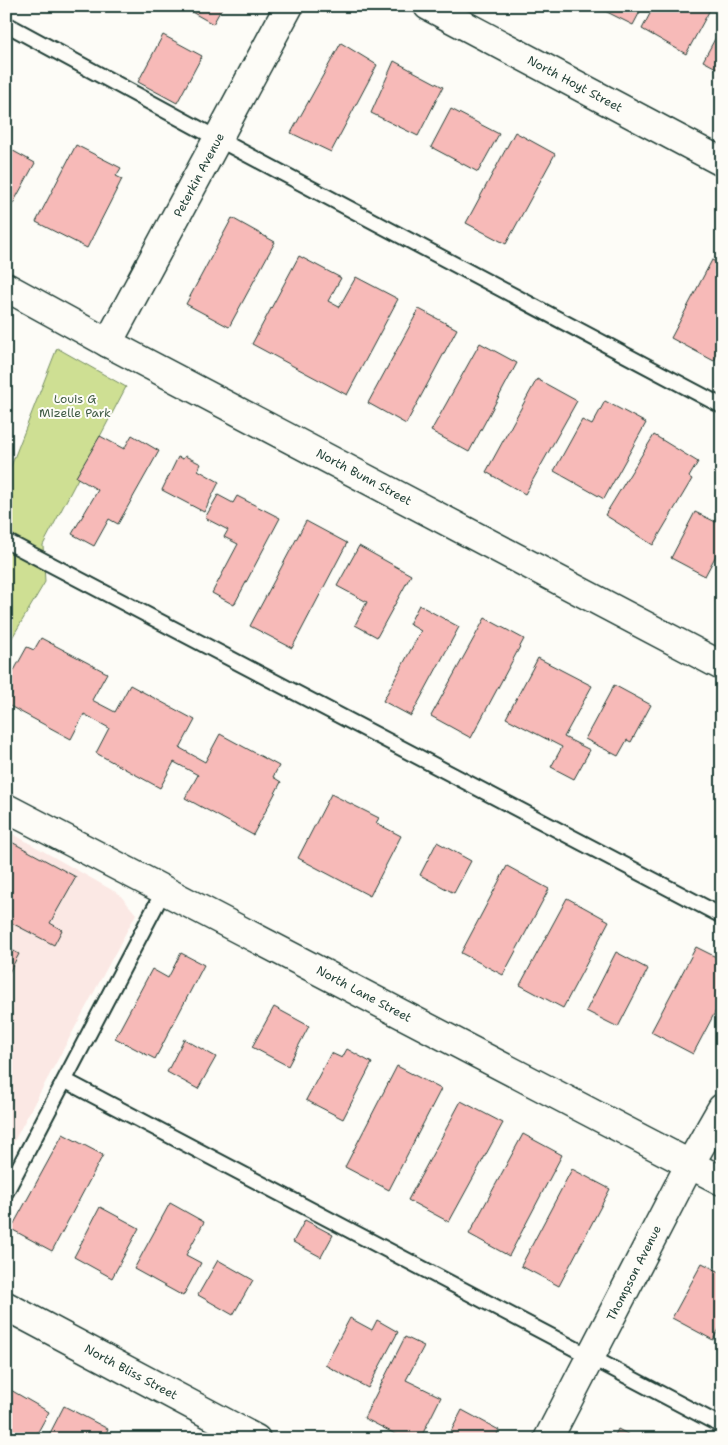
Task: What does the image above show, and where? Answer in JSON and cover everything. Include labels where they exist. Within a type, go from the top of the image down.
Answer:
[{"type":"street","name":"Peterkin Avenue","points":[[108,343],[289,6]]},
{"type":"street","name":"North Hoyt Street","points":[[428,6],[722,162]]},
{"type":"street","name":"North Bunn Street","points":[[6,287],[108,343],[722,666]]},
{"type":"street","name":"North Lane Street","points":[[6,808],[722,1181]]},
{"type":"street","name":"Thompson Avenue","points":[[548,1439],[690,1164],[722,1108]]},
{"type":"street","name":"North Bliss Street","points":[[7,1308],[256,1439]]},
{"type":"lane","points":[[6,24],[218,139],[722,406]]},
{"type":"lane","points":[[6,541],[722,916]]},
{"type":"lane","points":[[6,1192],[164,890]]},
{"type":"lane","points":[[66,1080],[722,1426]]},
{"type":"shaded area","points":[[6,830],[119,894],[136,914],[6,1156]]},
{"type":"green space","name":"Louis G Mizelle Park","points":[[57,348],[126,387],[43,545],[45,582],[6,648],[6,479]]},
{"type":"building","points":[[181,6],[223,6],[213,24]]},
{"type":"building","points":[[595,6],[643,6],[633,25]]},
{"type":"building","points":[[654,6],[712,6],[686,54],[642,29]]},
{"type":"building","points":[[722,26],[722,71],[703,61]]},
{"type":"building","points":[[163,35],[202,56],[177,103],[138,82]]},
{"type":"building","points":[[341,43],[377,65],[331,152],[291,133]]},
{"type":"building","points":[[394,61],[443,87],[418,136],[371,113]]},
{"type":"building","points":[[451,109],[499,134],[478,172],[431,147]]},
{"type":"building","points":[[515,132],[555,154],[506,244],[466,223]]},
{"type":"building","points":[[76,145],[121,168],[116,176],[122,179],[87,248],[36,222]]},
{"type":"building","points":[[6,147],[35,163],[11,207],[6,204]]},
{"type":"building","points":[[232,218],[275,242],[229,327],[186,304]]},
{"type":"building","points":[[299,256],[341,278],[328,301],[339,307],[356,277],[398,299],[347,395],[252,344]]},
{"type":"building","points":[[712,260],[722,265],[722,346],[714,361],[671,338]]},
{"type":"building","points":[[419,309],[457,329],[406,424],[368,403]]},
{"type":"building","points":[[480,343],[517,363],[469,452],[431,431]]},
{"type":"building","points":[[537,379],[577,401],[525,494],[486,472]]},
{"type":"building","points":[[605,401],[646,423],[604,499],[554,471],[582,420],[592,425]]},
{"type":"building","points":[[132,435],[159,451],[118,524],[109,519],[94,546],[72,534],[98,490],[76,477],[100,436],[124,449]]},
{"type":"building","points":[[654,435],[698,462],[689,477],[692,479],[653,545],[605,515]]},
{"type":"building","points":[[185,456],[201,464],[198,470],[219,482],[204,512],[162,490],[178,457],[183,459]]},
{"type":"building","points":[[218,495],[233,503],[237,496],[280,518],[234,605],[212,593],[238,544],[224,537],[228,530],[205,518]]},
{"type":"building","points":[[695,512],[722,525],[722,544],[705,576],[671,558]]},
{"type":"building","points":[[306,521],[347,543],[292,648],[250,626]]},
{"type":"building","points":[[359,546],[411,575],[377,637],[355,625],[367,602],[337,586]]},
{"type":"building","points":[[419,605],[459,627],[411,716],[383,701],[421,631],[409,624]]},
{"type":"building","points":[[485,618],[524,639],[471,738],[431,716]]},
{"type":"building","points":[[41,638],[107,673],[92,700],[115,712],[130,685],[195,720],[180,748],[205,762],[220,734],[279,766],[273,777],[281,782],[253,835],[185,798],[198,775],[174,762],[160,788],[96,753],[109,728],[84,714],[71,739],[6,704],[12,693],[6,690],[6,685],[27,647],[34,650]]},
{"type":"building","points":[[538,658],[592,686],[564,737],[590,750],[574,779],[551,767],[562,747],[506,718]]},
{"type":"building","points":[[614,685],[651,705],[631,742],[627,740],[618,756],[585,739]]},
{"type":"building","points":[[331,794],[379,818],[376,823],[401,836],[370,896],[298,858]]},
{"type":"building","points":[[6,839],[76,877],[50,923],[62,930],[54,945],[6,920]]},
{"type":"building","points":[[437,842],[471,861],[454,893],[420,875]]},
{"type":"building","points":[[507,866],[549,889],[503,975],[461,953]]},
{"type":"building","points":[[567,898],[609,921],[563,1008],[520,985]]},
{"type":"building","points":[[6,947],[19,954],[6,978]]},
{"type":"building","points":[[696,947],[722,960],[722,999],[693,1054],[651,1032]]},
{"type":"building","points":[[616,952],[648,969],[618,1027],[586,1011]]},
{"type":"building","points":[[181,953],[204,965],[155,1059],[115,1038],[152,969],[168,978]]},
{"type":"building","points":[[274,1007],[309,1026],[288,1066],[252,1047]]},
{"type":"building","points":[[184,1039],[216,1057],[198,1089],[167,1072]]},
{"type":"building","points":[[347,1049],[372,1063],[343,1119],[306,1100],[331,1053],[342,1058]]},
{"type":"building","points":[[397,1066],[441,1089],[389,1190],[345,1167]]},
{"type":"building","points":[[461,1101],[503,1123],[449,1222],[408,1200]]},
{"type":"building","points":[[63,1134],[103,1155],[52,1251],[11,1229]]},
{"type":"building","points":[[523,1134],[562,1155],[509,1256],[469,1234]]},
{"type":"building","points":[[572,1169],[610,1189],[559,1286],[521,1266]]},
{"type":"building","points":[[170,1203],[204,1222],[186,1255],[201,1263],[183,1296],[134,1269]]},
{"type":"building","points":[[100,1207],[139,1228],[112,1278],[74,1257]]},
{"type":"building","points":[[305,1220],[333,1235],[321,1257],[293,1242]]},
{"type":"building","points":[[218,1260],[253,1280],[233,1315],[198,1295]]},
{"type":"building","points":[[702,1263],[722,1273],[722,1323],[713,1340],[672,1318]]},
{"type":"building","points":[[350,1318],[372,1330],[377,1320],[398,1332],[368,1388],[325,1365]]},
{"type":"building","points":[[405,1337],[424,1346],[406,1380],[441,1397],[420,1439],[405,1439],[364,1418]]},
{"type":"building","points":[[9,1389],[49,1412],[34,1439],[6,1439],[6,1393]]},
{"type":"building","points":[[64,1406],[108,1429],[103,1439],[47,1439]]},
{"type":"building","points":[[462,1410],[499,1430],[495,1439],[447,1439]]},
{"type":"building","points":[[618,1429],[637,1439],[613,1439]]}]
